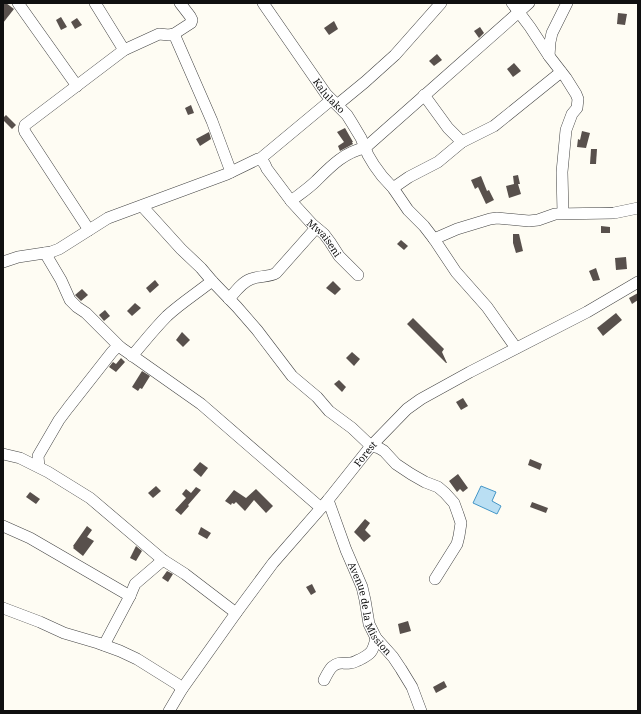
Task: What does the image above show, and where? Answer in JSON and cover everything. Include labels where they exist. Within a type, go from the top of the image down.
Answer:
[{"type":"street","points":[[18,3],[77,86]]},
{"type":"street","points":[[95,3],[124,50]]},
{"type":"street","points":[[89,230],[25,132],[25,125],[124,50],[159,34],[174,34],[191,23],[192,20],[190,16],[180,3]]},
{"type":"street","name":"Kalulako","points":[[263,3],[326,94],[347,115],[361,138],[374,165],[382,176],[393,188],[408,210],[424,226],[456,272],[487,307],[516,348]]},
{"type":"street","points":[[3,262],[18,257],[45,253],[59,249],[108,218],[231,172],[255,159],[260,159],[334,102],[366,82],[394,55],[441,3]]},
{"type":"street","points":[[291,201],[344,156],[358,149],[365,148],[424,95],[516,8],[529,3]]},
{"type":"street","points":[[549,56],[552,33],[567,3]]},
{"type":"street","points":[[516,8],[578,99],[577,108],[572,114],[566,130],[562,172],[563,214]]},
{"type":"street","points":[[174,34],[212,121],[231,172]]},
{"type":"street","points":[[393,188],[438,162],[462,142],[494,126],[561,72]]},
{"type":"street","points":[[424,95],[448,128],[462,142]]},
{"type":"street","name":"Mwaiseni","points":[[260,159],[291,201],[312,224],[324,234],[339,256],[358,275]]},
{"type":"street","points":[[142,206],[257,330],[292,376],[316,397],[329,411],[352,428],[371,446],[379,448],[406,471],[425,482],[438,487],[454,503],[460,523],[459,536],[457,544],[435,579]]},
{"type":"street","points":[[434,239],[457,229],[490,219],[497,218],[528,221],[538,220],[551,214],[614,213],[638,208]]},
{"type":"street","points":[[229,299],[245,282],[250,279],[265,275],[274,275],[316,228]]},
{"type":"street","points":[[45,253],[70,300],[86,313],[120,347],[201,404],[325,504]]},
{"type":"street","points":[[132,356],[168,316],[212,281]]},
{"type":"street","name":"Forest","points":[[172,710],[182,689],[274,562],[325,504],[371,446],[396,420],[421,399],[587,312],[638,282]]},
{"type":"street","points":[[38,462],[59,420],[112,352],[116,348],[120,347]]},
{"type":"street","points":[[3,454],[23,460],[38,462],[94,501],[163,560],[185,574],[236,614]]},
{"type":"street","name":"Avenue de la Mission","points":[[325,504],[362,587],[369,624],[376,638],[393,657],[412,687],[417,710]]},
{"type":"street","points":[[3,526],[30,538],[130,596]]},
{"type":"street","points":[[104,645],[135,584],[163,560]]},
{"type":"street","points":[[3,608],[64,633],[104,645],[137,659],[177,684],[182,689]]},
{"type":"street","points":[[324,680],[332,667],[337,664],[341,662],[353,663],[370,654],[376,638]]},
{"type":"water","points":[[481,486],[496,492],[492,501],[501,506],[497,514],[473,503]]},
{"type":"building","points":[[3,3],[6,3],[14,9],[3,23]]},
{"type":"building","points":[[618,13],[627,14],[625,25],[617,24]]},
{"type":"building","points":[[61,17],[67,27],[61,30],[56,20]]},
{"type":"building","points":[[77,18],[82,25],[75,29],[71,22]]},
{"type":"building","points":[[334,21],[338,29],[329,35],[324,28]]},
{"type":"building","points":[[480,27],[484,33],[479,38],[474,31]]},
{"type":"building","points":[[437,54],[442,60],[434,66],[429,61]]},
{"type":"building","points":[[514,63],[521,71],[513,77],[507,69]]},
{"type":"building","points":[[191,105],[194,113],[188,115],[185,108]]},
{"type":"building","points":[[6,115],[16,125],[12,129],[3,120]]},
{"type":"building","points":[[345,128],[353,144],[340,151],[338,146],[344,142],[337,132]]},
{"type":"building","points":[[582,131],[590,133],[586,148],[577,147],[578,139],[580,140]]},
{"type":"building","points":[[209,132],[211,139],[200,146],[196,139]]},
{"type":"building","points":[[591,149],[597,149],[596,164],[590,164]]},
{"type":"building","points":[[518,175],[520,184],[518,184],[521,194],[509,198],[506,186],[514,184],[513,176]]},
{"type":"building","points":[[481,176],[487,191],[489,190],[494,200],[486,204],[478,187],[475,189],[471,180]]},
{"type":"building","points":[[601,226],[610,227],[610,233],[601,233]]},
{"type":"building","points":[[513,234],[519,234],[523,251],[516,253],[513,243]]},
{"type":"building","points":[[401,240],[408,246],[404,250],[397,244]]},
{"type":"building","points":[[626,257],[627,269],[616,270],[615,258]]},
{"type":"building","points":[[596,268],[600,280],[593,281],[589,271]]},
{"type":"building","points":[[155,280],[159,285],[150,293],[146,288]]},
{"type":"building","points":[[333,281],[341,289],[335,295],[326,288]]},
{"type":"building","points":[[82,289],[88,295],[81,301],[75,295]]},
{"type":"building","points":[[638,293],[638,300],[632,304],[629,298]]},
{"type":"building","points":[[135,303],[141,308],[132,316],[127,311]]},
{"type":"building","points":[[105,310],[110,316],[104,321],[99,315]]},
{"type":"building","points":[[616,313],[622,320],[603,336],[597,328]]},
{"type":"building","points":[[413,318],[444,349],[442,352],[447,363],[407,324]]},
{"type":"building","points":[[182,332],[190,340],[183,347],[176,340]]},
{"type":"building","points":[[352,352],[360,359],[354,366],[346,358]]},
{"type":"building","points":[[121,358],[125,362],[116,372],[109,367],[113,362],[116,364]]},
{"type":"building","points":[[142,371],[150,376],[142,389],[140,388],[138,391],[132,387]]},
{"type":"building","points":[[339,380],[346,387],[342,392],[334,384]]},
{"type":"building","points":[[463,398],[468,406],[461,410],[456,402]]},
{"type":"building","points":[[530,459],[542,464],[540,470],[528,465]]},
{"type":"building","points":[[200,462],[208,468],[201,477],[193,470]]},
{"type":"building","points":[[458,474],[468,488],[463,492],[460,489],[457,492],[449,481]]},
{"type":"building","points":[[156,486],[161,491],[153,498],[148,493]]},
{"type":"building","points":[[196,487],[201,490],[181,515],[175,510],[186,498],[182,494],[186,489],[191,493]]},
{"type":"building","points":[[256,489],[273,506],[266,513],[254,500],[245,511],[236,502],[234,504],[232,503],[231,505],[225,501],[234,490],[246,498]]},
{"type":"building","points":[[30,492],[40,499],[36,504],[26,497]]},
{"type":"building","points":[[532,502],[548,508],[546,513],[530,507]]},
{"type":"building","points":[[365,519],[370,523],[365,530],[371,536],[364,542],[354,532]]},
{"type":"building","points":[[87,526],[92,530],[87,537],[94,541],[83,556],[73,548],[73,546]]},
{"type":"building","points":[[201,527],[211,533],[207,539],[198,534]]},
{"type":"building","points":[[136,546],[142,551],[136,561],[130,558]]},
{"type":"building","points":[[167,571],[173,574],[168,582],[162,578]]},
{"type":"building","points":[[312,584],[316,592],[311,595],[306,587]]},
{"type":"building","points":[[408,621],[411,631],[400,634],[398,624]]},
{"type":"building","points":[[444,681],[447,687],[436,693],[433,687]]}]
